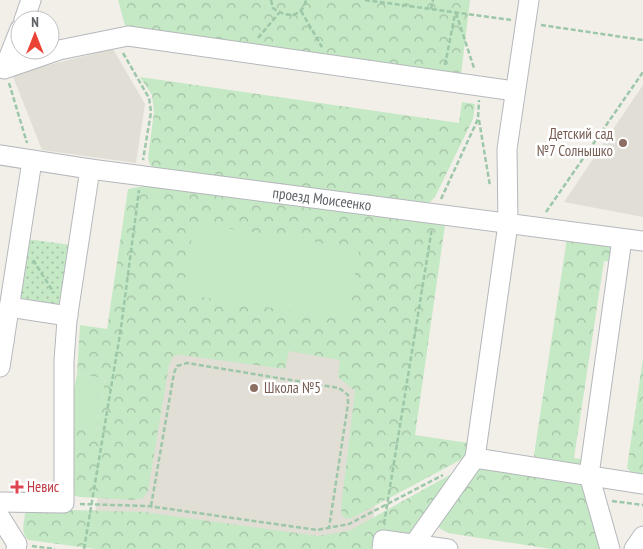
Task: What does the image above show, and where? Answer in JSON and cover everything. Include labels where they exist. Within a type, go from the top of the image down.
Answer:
[{"type":"street","points":[[414,544],[475,458],[508,224],[507,149],[529,0]]},
{"type":"street","points":[[2,74],[58,50],[128,36],[515,91]]},
{"type":"street","points":[[2,74],[10,54]]},
{"type":"street","name":"проезд Моисеенко","points":[[0,155],[141,176],[643,241]]},
{"type":"street","points":[[0,367],[2,341],[32,161]]},
{"type":"street","points":[[0,502],[64,503],[64,361],[68,316],[90,169]]},
{"type":"street","points":[[610,549],[589,475],[622,238]]},
{"type":"street","points":[[9,307],[68,316]]},
{"type":"street","points":[[475,458],[643,484]]},
{"type":"street","points":[[0,517],[17,544],[16,549]]},
{"type":"street","points":[[634,549],[643,536]]},
{"type":"street","points":[[383,544],[414,544],[448,549]]},
{"type":"path","points":[[271,0],[273,8],[279,12],[292,15],[301,11],[306,0]]},
{"type":"path","points":[[365,0],[643,40]]},
{"type":"path","points":[[431,9],[433,0]]},
{"type":"path","points":[[301,11],[332,65]]},
{"type":"path","points":[[246,53],[279,12]]},
{"type":"path","points":[[442,80],[456,12]]},
{"type":"path","points":[[456,12],[480,86],[478,119],[492,194]]},
{"type":"path","points":[[84,549],[121,328],[151,112],[149,98],[125,60],[121,50],[120,37]]},
{"type":"path","points":[[535,228],[643,72]]},
{"type":"path","points":[[2,74],[32,161]]},
{"type":"path","points":[[383,544],[386,506],[434,214],[478,119]]},
{"type":"path","points":[[20,238],[68,316]]},
{"type":"path","points":[[151,506],[174,373],[177,366],[187,363],[339,388],[348,395],[329,528]]},
{"type":"path","points":[[64,503],[151,506],[317,530],[350,524],[450,471]]},
{"type":"path","points":[[595,498],[643,505]]},
{"type":"shaded area","points":[[113,49],[145,104],[136,163],[42,150],[12,74]]},
{"type":"shaded area","name":"Детский сад №7 Солнышко","points":[[643,85],[643,217],[564,202]]},
{"type":"shaded area","name":"Школа №5","points":[[151,198],[413,235],[369,549],[144,549],[90,541]]},
{"type":"green space","points":[[118,0],[470,0],[460,83],[128,36]]},
{"type":"green space","points":[[140,77],[459,123],[462,102],[475,104],[473,119],[435,197],[430,202],[422,204],[157,169],[150,165],[148,158],[154,112],[152,95]]},
{"type":"green space","points":[[150,185],[445,225],[415,435],[468,443],[464,458],[350,519],[345,518],[342,515],[341,508],[355,391],[338,377],[340,360],[289,351],[285,369],[181,355],[173,356],[169,365],[148,491],[143,498],[135,500],[72,495],[67,426],[96,430],[105,379],[77,374],[80,325],[107,329],[128,189]]},
{"type":"green space","points":[[194,223],[359,249],[348,320],[183,294]]},
{"type":"green space","points":[[20,238],[78,246],[68,316],[9,307]]},
{"type":"green space","points":[[567,238],[615,247],[614,262],[604,261],[574,458],[585,460],[577,466],[536,461],[534,455]]},
{"type":"green space","points":[[643,358],[643,476],[632,474],[627,468]]},
{"type":"green space","points":[[77,374],[105,379],[96,431],[67,426]]},
{"type":"green space","points":[[479,466],[582,482],[601,549],[551,549],[448,533],[439,528],[440,521]]},
{"type":"green space","points":[[455,472],[410,538],[375,549],[95,549],[29,540],[24,535],[25,514],[32,509],[144,512],[318,536],[349,531]]},
{"type":"place","name":"Детский сад №7 Солнышко","points":[[623,143]]},
{"type":"place","name":"Школа №5","points":[[254,388]]},
{"type":"place","name":"Невис","points":[[17,487]]}]
